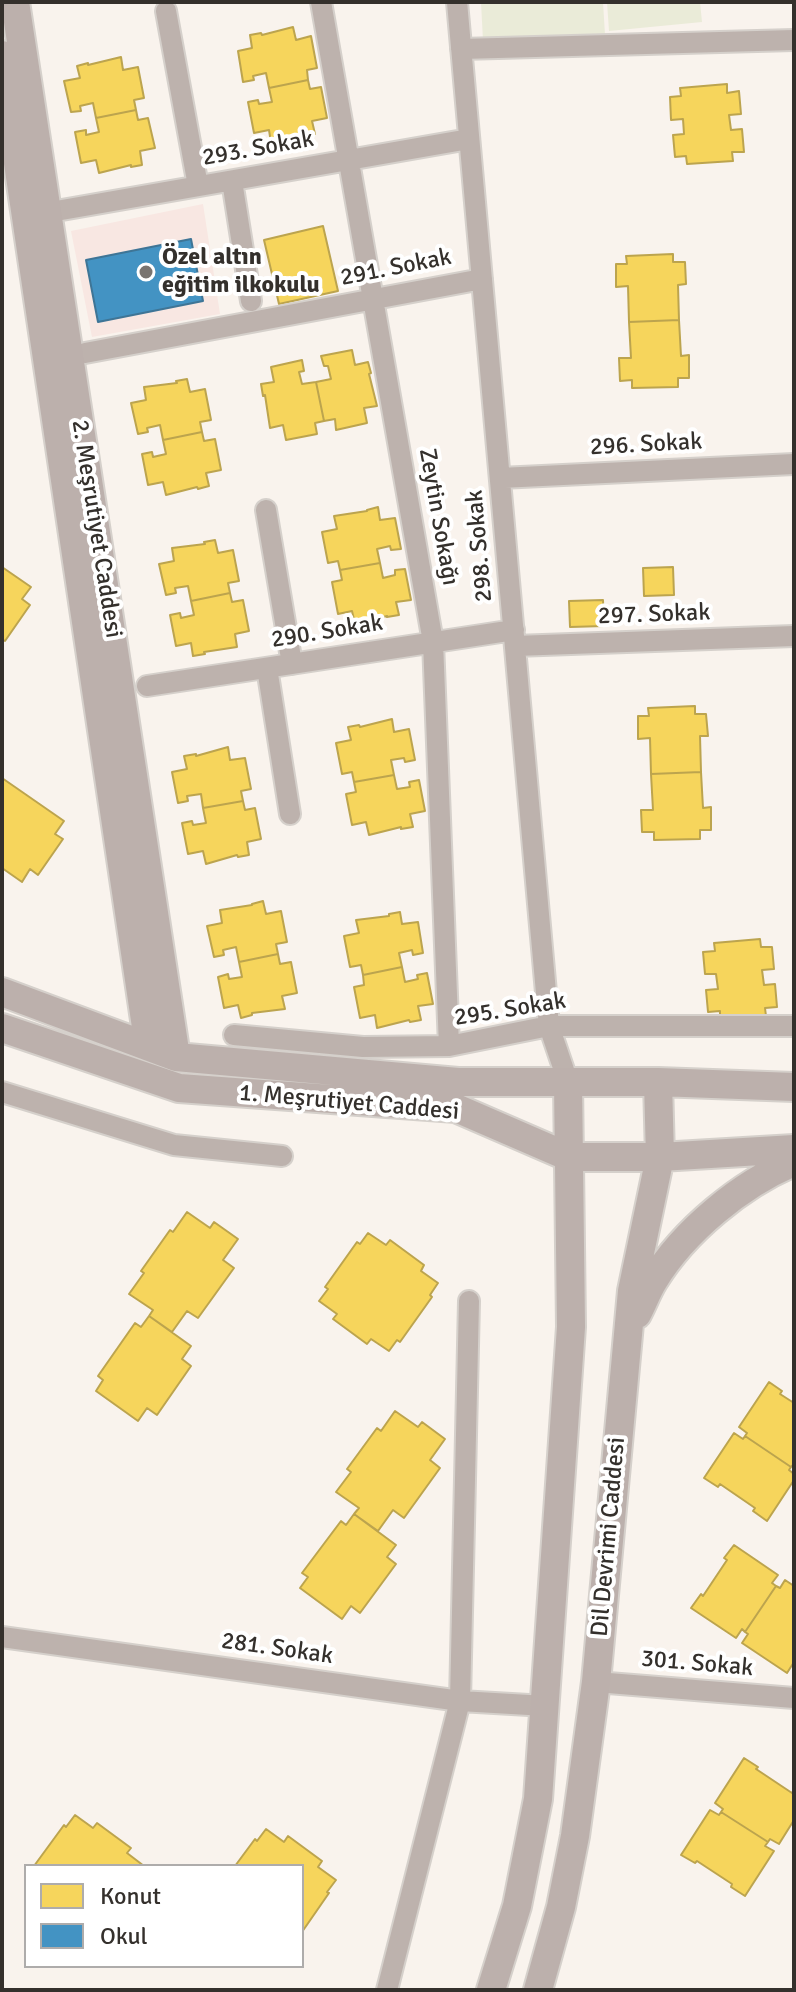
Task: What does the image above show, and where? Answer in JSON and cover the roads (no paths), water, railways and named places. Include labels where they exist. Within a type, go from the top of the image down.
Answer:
[{"type":"main road","name":"2. Meşrutiyet Caddesi","points":[[15,2],[176,1057]]},
{"type":"main road","name":"2. Meşrutiyet Caddesi","points":[[2,55],[149,1047]]},
{"type":"main road","name":"1. Meşrutiyet Caddesi","points":[[2,992],[176,1057],[458,1082],[658,1082],[794,1087]]},
{"type":"main road","name":"1. Meşrutiyet Caddesi","points":[[2,1028],[179,1088],[456,1108],[569,1157],[660,1157],[794,1149]]},
{"type":"main road","name":"Dil Devrimi Caddesi","points":[[491,1990],[517,1906],[538,1799],[546,1706],[571,1327],[568,1082]]},
{"type":"main road","name":"Dil Devrimi Caddesi","points":[[538,1990],[561,1907],[575,1836],[596,1682],[632,1291],[660,1157],[658,1082]]},
{"type":"main road","points":[[628,1332],[654,1280],[691,1233],[768,1173],[794,1162]]},
{"type":"street","name":"Zeytin Sokağı","points":[[321,2],[433,642],[449,1046]]},
{"type":"street","name":"298. Sokak","points":[[457,2],[549,1026],[568,1082]]},
{"type":"street","points":[[166,11],[198,186]]},
{"type":"street","points":[[461,49],[794,40]]},
{"type":"street","name":"293. Sokak","points":[[56,211],[469,139]]},
{"type":"street","points":[[232,181],[251,301]]},
{"type":"street","name":"291. Sokak","points":[[85,353],[482,279]]},
{"type":"street","name":"296. Sokak","points":[[500,478],[794,464]]},
{"type":"street","points":[[266,510],[292,664]]},
{"type":"street","name":"297. Sokak","points":[[514,638],[794,636]]},
{"type":"street","name":"290. Sokak","points":[[147,686],[433,642],[514,638]]},
{"type":"street","points":[[267,668],[290,814]]},
{"type":"street","name":"295. Sokak","points":[[234,1035],[363,1047],[449,1046],[549,1026],[794,1026]]},
{"type":"street","points":[[2,1092],[174,1145],[282,1156]]},
{"type":"street","points":[[387,1990],[460,1701],[469,1301]]},
{"type":"street","name":"281. Sokak","points":[[2,1637],[460,1701],[546,1706]]},
{"type":"street","name":"301. Sokak","points":[[596,1682],[794,1698]]},
{"type":"place","name":"Özel altın eğitim ilkokulu","points":[[146,272]]}]
